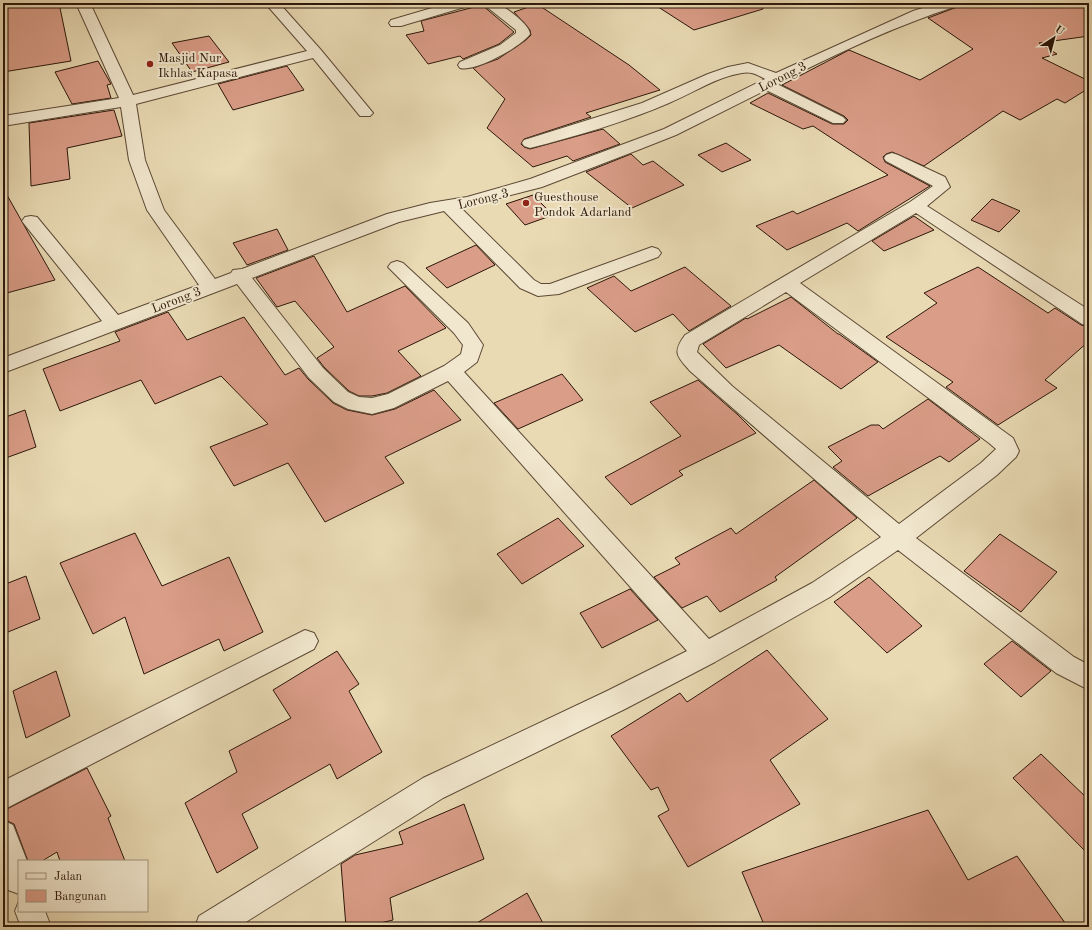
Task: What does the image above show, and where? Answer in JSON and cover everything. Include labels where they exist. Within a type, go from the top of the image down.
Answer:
[{"type":"street","points":[[83,3],[128,102],[137,160],[156,210],[210,286]]},
{"type":"street","points":[[272,3],[316,53],[365,113]]},
{"type":"street","points":[[396,23],[463,3]]},
{"type":"street","points":[[465,65],[505,48],[523,34],[523,29],[489,3]]},
{"type":"street","name":"Lorong 3","points":[[3,366],[239,274],[397,216],[430,208],[449,206],[536,183],[655,120],[728,104],[771,81],[918,14],[952,3]]},
{"type":"street","points":[[3,121],[128,102],[316,53]]},
{"type":"street","points":[[530,143],[655,120],[665,100],[713,78],[743,68],[750,68],[838,120]]},
{"type":"street","points":[[892,158],[939,181],[942,187],[916,206],[692,340],[688,347],[687,354],[697,366],[725,391],[898,537],[1065,665],[1089,678]]},
{"type":"street","points":[[449,206],[527,284],[538,290],[552,290],[652,253]]},
{"type":"street","points":[[916,206],[1089,319]]},
{"type":"street","points":[[31,221],[114,323]]},
{"type":"street","points":[[239,274],[316,373],[341,397],[355,404],[372,406],[394,400],[451,371],[470,356],[473,345],[461,328],[397,266]]},
{"type":"street","points":[[210,927],[433,788],[616,700],[706,654],[820,590],[924,520],[988,469],[1008,451],[1005,444],[787,283]]},
{"type":"street","points":[[451,371],[706,654]]},
{"type":"street","points":[[3,796],[305,641]]},
{"type":"street","points":[[3,835],[18,877]]},
{"type":"street","points":[[30,912],[36,927]]},
{"type":"building","points":[[3,3],[59,3],[71,61],[3,72]]},
{"type":"building","points":[[652,3],[762,3],[763,9],[694,30]]},
{"type":"building","points":[[960,3],[1089,3],[1089,36],[1039,43],[1057,54],[1042,58],[1089,81],[1089,88],[1065,103],[1057,99],[1020,120],[1003,111],[924,166],[892,152],[886,154],[883,157],[885,162],[930,186],[858,231],[847,223],[787,250],[756,226],[793,211],[797,214],[888,175],[813,126],[803,129],[750,103],[768,93],[832,124],[844,124],[848,120],[844,116],[782,85],[849,50],[920,80],[973,49],[928,18],[957,7]]},
{"type":"building","points":[[537,4],[629,65],[660,90],[586,113],[591,117],[524,139],[521,144],[530,149],[603,129],[620,144],[573,161],[567,156],[533,167],[487,128],[505,99],[473,68],[498,59],[531,35],[530,30],[514,12]]},
{"type":"building","points":[[482,5],[514,32],[499,44],[463,59],[460,56],[428,64],[406,35],[424,31],[421,21]]},
{"type":"building","points":[[209,36],[229,62],[192,72],[172,43]]},
{"type":"building","points":[[98,61],[111,84],[107,85],[111,98],[72,104],[55,72]]},
{"type":"building","points":[[287,66],[304,90],[233,110],[218,84]]},
{"type":"building","points":[[114,110],[122,136],[67,148],[70,179],[31,186],[29,123]]},
{"type":"building","points":[[726,143],[751,160],[722,172],[698,155]]},
{"type":"building","points":[[631,154],[643,165],[653,161],[684,185],[632,208],[586,172]]},
{"type":"building","points":[[3,188],[55,280],[3,294]]},
{"type":"building","points":[[533,195],[553,215],[525,225],[506,204]]},
{"type":"building","points":[[992,199],[1020,211],[999,232],[971,220]]},
{"type":"building","points":[[914,216],[934,230],[884,251],[872,241]]},
{"type":"building","points":[[277,229],[288,250],[247,265],[233,243]]},
{"type":"building","points":[[476,245],[495,265],[447,288],[426,268]]},
{"type":"building","points":[[314,256],[347,312],[405,286],[446,328],[398,351],[421,376],[387,393],[372,396],[359,396],[349,391],[324,367],[317,358],[334,347],[295,301],[277,307],[256,278]]},
{"type":"building","points":[[685,267],[731,306],[689,331],[673,314],[635,332],[587,288],[614,276],[631,291]]},
{"type":"building","points":[[978,267],[1048,313],[1055,308],[1081,325],[1089,327],[1089,341],[1045,380],[1057,388],[998,425],[946,387],[953,382],[886,337],[937,303],[924,293]]},
{"type":"building","points":[[791,297],[838,334],[878,362],[841,389],[779,345],[726,368],[703,344],[746,318],[747,319]]},
{"type":"building","points":[[168,312],[187,340],[244,317],[285,375],[299,368],[308,379],[333,403],[347,410],[372,415],[395,409],[434,390],[461,420],[385,457],[404,483],[325,522],[288,463],[234,486],[210,447],[268,424],[221,376],[155,404],[141,380],[60,411],[43,369],[120,341],[115,332]]},
{"type":"building","points":[[562,374],[583,400],[518,429],[494,403]]},
{"type":"building","points":[[698,380],[756,433],[679,471],[683,475],[631,505],[605,477],[681,436],[650,402]]},
{"type":"building","points":[[928,399],[980,439],[949,462],[940,456],[868,496],[833,467],[842,461],[828,447],[871,425],[879,425],[883,429]]},
{"type":"building","points":[[25,410],[36,447],[3,459],[3,418]]},
{"type":"building","points":[[814,480],[857,518],[775,577],[777,580],[720,612],[707,596],[682,608],[654,577],[680,564],[675,558],[731,528],[736,534]]},
{"type":"building","points":[[558,518],[584,546],[522,584],[497,554]]},
{"type":"building","points":[[135,533],[162,586],[229,557],[263,632],[224,651],[219,639],[144,674],[125,617],[93,634],[60,563]]},
{"type":"building","points":[[1000,534],[1057,572],[1021,612],[964,571]]},
{"type":"building","points":[[26,576],[40,619],[3,634],[3,585]]},
{"type":"building","points":[[869,577],[922,626],[887,653],[834,602]]},
{"type":"building","points":[[630,589],[658,620],[602,648],[580,613]]},
{"type":"building","points":[[1012,641],[1051,671],[1021,697],[984,664]]},
{"type":"building","points":[[767,650],[828,719],[770,760],[800,804],[688,867],[658,816],[669,810],[658,787],[651,790],[611,736],[680,693],[687,702]]},
{"type":"building","points":[[337,651],[359,684],[349,691],[382,752],[337,779],[330,764],[242,814],[258,848],[217,873],[185,803],[237,772],[229,751],[291,718],[273,690]]},
{"type":"building","points":[[56,671],[70,716],[26,738],[13,691]]},
{"type":"building","points":[[1041,754],[1089,800],[1089,855],[1013,778]]},
{"type":"building","points":[[87,768],[111,816],[108,818],[125,860],[60,860],[57,852],[44,860],[28,860],[14,824],[3,819],[3,811]]},
{"type":"building","points":[[464,804],[484,859],[390,898],[393,920],[364,927],[346,927],[341,864],[355,855],[403,844],[399,832]]},
{"type":"building","points":[[928,810],[968,880],[1017,856],[1068,927],[765,927],[742,872]]},
{"type":"building","points":[[527,893],[545,927],[470,927]]},
{"type":"place","name":"Masjid Nur Ikhlas Kapasa","points":[[150,64]]},
{"type":"place","name":"Guesthouse Pondok Adarland","points":[[526,203]]}]
